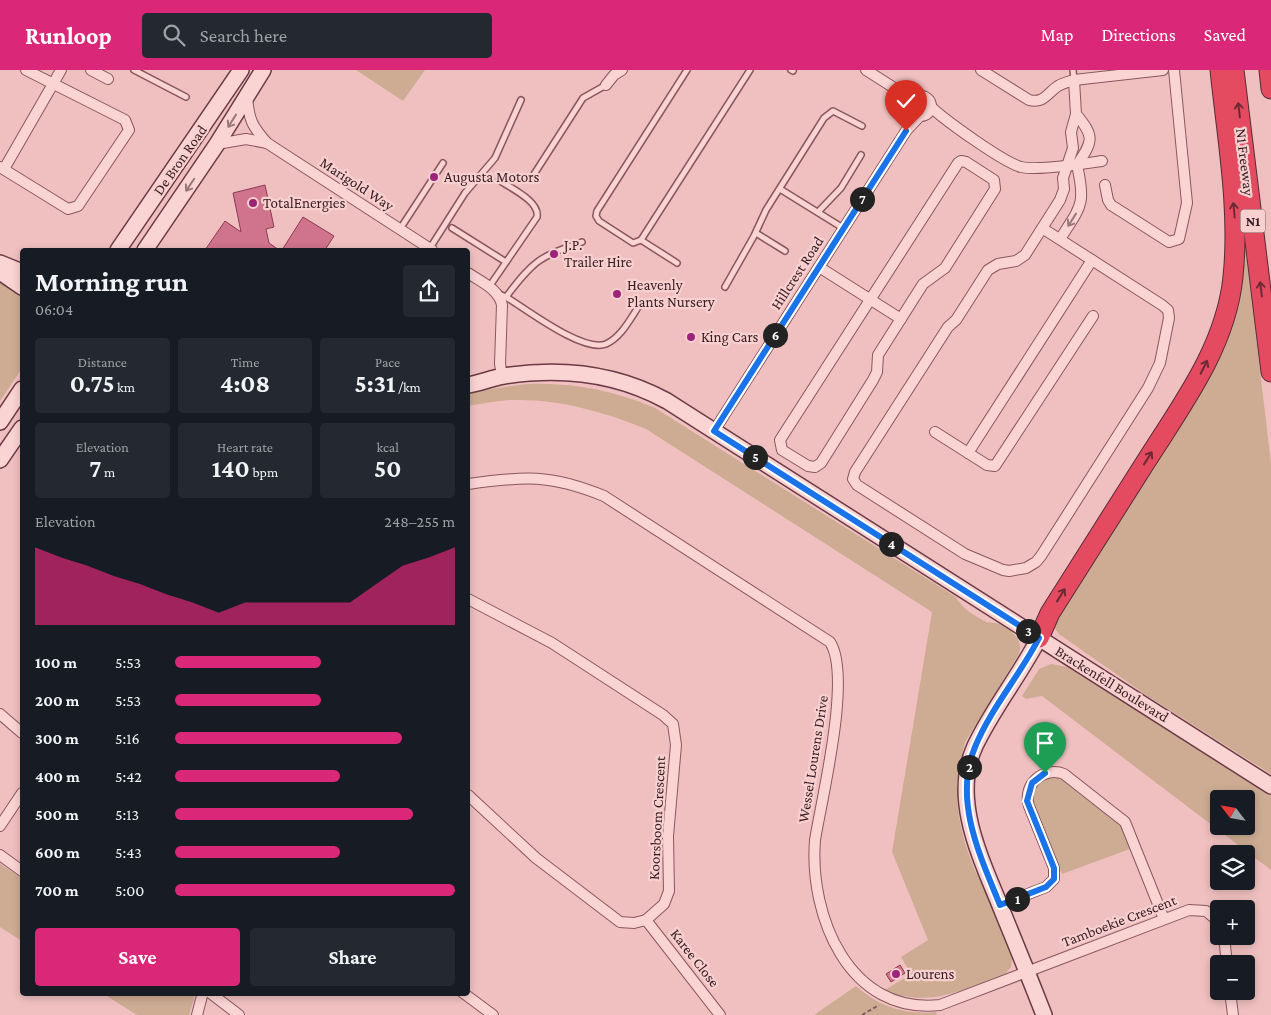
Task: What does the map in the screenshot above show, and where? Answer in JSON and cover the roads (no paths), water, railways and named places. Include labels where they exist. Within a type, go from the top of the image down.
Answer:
[{"type":"highway","points":[[1039,638],[1050,613],[1196,382],[1221,327],[1233,278],[1235,244],[1220,70]]},
{"type":"highway","name":"N1 Freeway","points":[[1234,70],[1271,372]]},
{"type":"highway","points":[[1269,70],[1271,89]]},
{"type":"street","points":[[26,70],[53,85],[125,120],[129,130],[78,206],[73,209],[68,209],[2,168],[53,85],[61,70]]},
{"type":"street","points":[[91,70],[108,79]]},
{"type":"street","name":"De Bron Road","points":[[119,248],[241,70]]},
{"type":"street","name":"De Bron Road","points":[[147,248],[248,97],[263,70]]},
{"type":"street","points":[[606,85],[614,75],[622,70]]},
{"type":"street","points":[[866,70],[899,91],[915,114],[926,113],[944,119],[1020,167],[1072,165],[1102,161]]},
{"type":"street","points":[[981,70],[1033,102],[1044,100],[1060,84],[1073,75],[1163,70]]},
{"type":"street","points":[[1105,185],[1111,205],[1170,242],[1179,239],[1187,203],[1174,70]]},
{"type":"street","points":[[1060,239],[1082,205],[1082,194],[1072,165],[1071,132],[1076,114],[1073,75]]},
{"type":"street","points":[[899,91],[928,99],[926,113]]},
{"type":"street","points":[[911,106],[914,98],[920,96]]},
{"type":"street","name":"Marigold Way","points":[[248,97],[249,116],[253,127],[267,143],[429,248]]},
{"type":"street","name":"Hillcrest Road","points":[[906,131],[911,106]]},
{"type":"street","name":"Hillcrest Road","points":[[714,431],[906,131],[926,113]]},
{"type":"street","points":[[1042,228],[1166,308],[1169,318],[1160,363],[1154,379],[1041,556],[1036,562],[1026,568],[1009,571],[964,554],[858,485],[853,479],[855,472],[943,335],[956,320],[986,273],[994,265],[1022,257],[1062,196],[1063,178],[1072,165],[1090,146],[1089,130],[1076,114]]},
{"type":"street","name":"Marigold Way","points":[[217,144],[246,139],[267,143]]},
{"type":"street","points":[[966,162],[994,180],[996,186],[945,268],[923,284],[877,358],[877,372],[873,380],[821,463],[816,467],[808,466],[782,450],[780,440],[870,299],[958,163],[966,162]]},
{"type":"street","points":[[968,453],[1092,260]]},
{"type":"street","points":[[0,263],[20,271]]},
{"type":"street","points":[[819,267],[901,319]]},
{"type":"street","points":[[0,272],[20,286]]},
{"type":"street","points":[[470,274],[502,295],[500,364],[502,376]]},
{"type":"street","points":[[935,432],[989,467],[997,465],[1093,316]]},
{"type":"street","name":"Brackenfell Boulevard","points":[[470,384],[502,376],[561,371],[622,380],[642,387],[667,401],[1271,786]]},
{"type":"street","name":"Brackenfell Boulevard","points":[[470,375],[485,373],[502,376]]},
{"type":"street","points":[[0,422],[20,392]]},
{"type":"street","points":[[0,460],[20,431]]},
{"type":"street","name":"Wessel Lourens Drive","points":[[470,484],[538,477],[562,482],[604,496],[830,642],[838,667],[838,702],[814,855],[817,887],[830,933],[846,964],[870,988],[888,999],[917,1006],[940,1005],[1027,973]]},
{"type":"street","name":"Koorsboom Crescent","points":[[470,600],[552,643],[664,715],[673,724],[676,745],[668,836],[669,891],[664,904],[646,920]]},
{"type":"street","points":[[1039,638],[975,746],[969,767],[968,798],[972,834],[1044,1015]]},
{"type":"street","points":[[0,714],[20,731]]},
{"type":"street","points":[[1000,905],[1046,887],[1054,879],[1054,868],[1027,801],[1032,783],[1037,777],[1051,771],[1064,774],[1125,822],[1164,919]]},
{"type":"street","points":[[0,826],[20,797]]},
{"type":"street","points":[[470,797],[529,853],[615,919],[625,924],[646,920]]},
{"type":"street","points":[[0,855],[20,870]]},
{"type":"street","name":"Tamboekie Crescent","points":[[1027,973],[1164,919],[1195,909],[1210,914]]},
{"type":"street","name":"Karee Close","points":[[646,920],[720,1015]]},
{"type":"street","points":[[196,1015],[202,996]]},
{"type":"street","points":[[214,996],[239,1015]]},
{"type":"street","points":[[467,996],[493,1015]]},
{"type":"street","points":[[1231,1000],[1233,1015]]},
{"type":"lane","points":[[134,70],[186,97]]},
{"type":"lane","points":[[687,70],[596,214],[599,221],[636,243],[641,240],[750,70]]},
{"type":"lane","points":[[532,179],[583,98],[588,93],[599,91],[606,85]]},
{"type":"lane","points":[[432,248],[465,193],[495,158],[522,100]]},
{"type":"lane","points":[[725,287],[756,233],[766,210],[830,112],[838,113],[862,126]]},
{"type":"lane","points":[[818,212],[841,188],[861,155]]},
{"type":"lane","points":[[400,230],[443,163]]},
{"type":"lane","points":[[489,287],[537,217],[538,209],[499,180]]},
{"type":"lane","points":[[780,189],[844,228]]},
{"type":"lane","points":[[452,228],[506,262]]},
{"type":"lane","points":[[756,233],[785,251]]},
{"type":"lane","points":[[641,240],[677,263]]},
{"type":"lane","points":[[582,242],[546,255],[529,267],[502,295],[569,336],[597,346],[612,341],[641,303]]},
{"type":"place","name":"Augusta Motors","points":[[434,177]]},
{"type":"place","name":"TotalEnergies","points":[[253,203]]},
{"type":"place","name":"J.P. Trailer Hire","points":[[554,254]]},
{"type":"place","name":"Heavenly Plants Nursery","points":[[617,294]]},
{"type":"place","name":"King Cars","points":[[691,337]]},
{"type":"place","name":"Lourens","points":[[896,974]]}]
